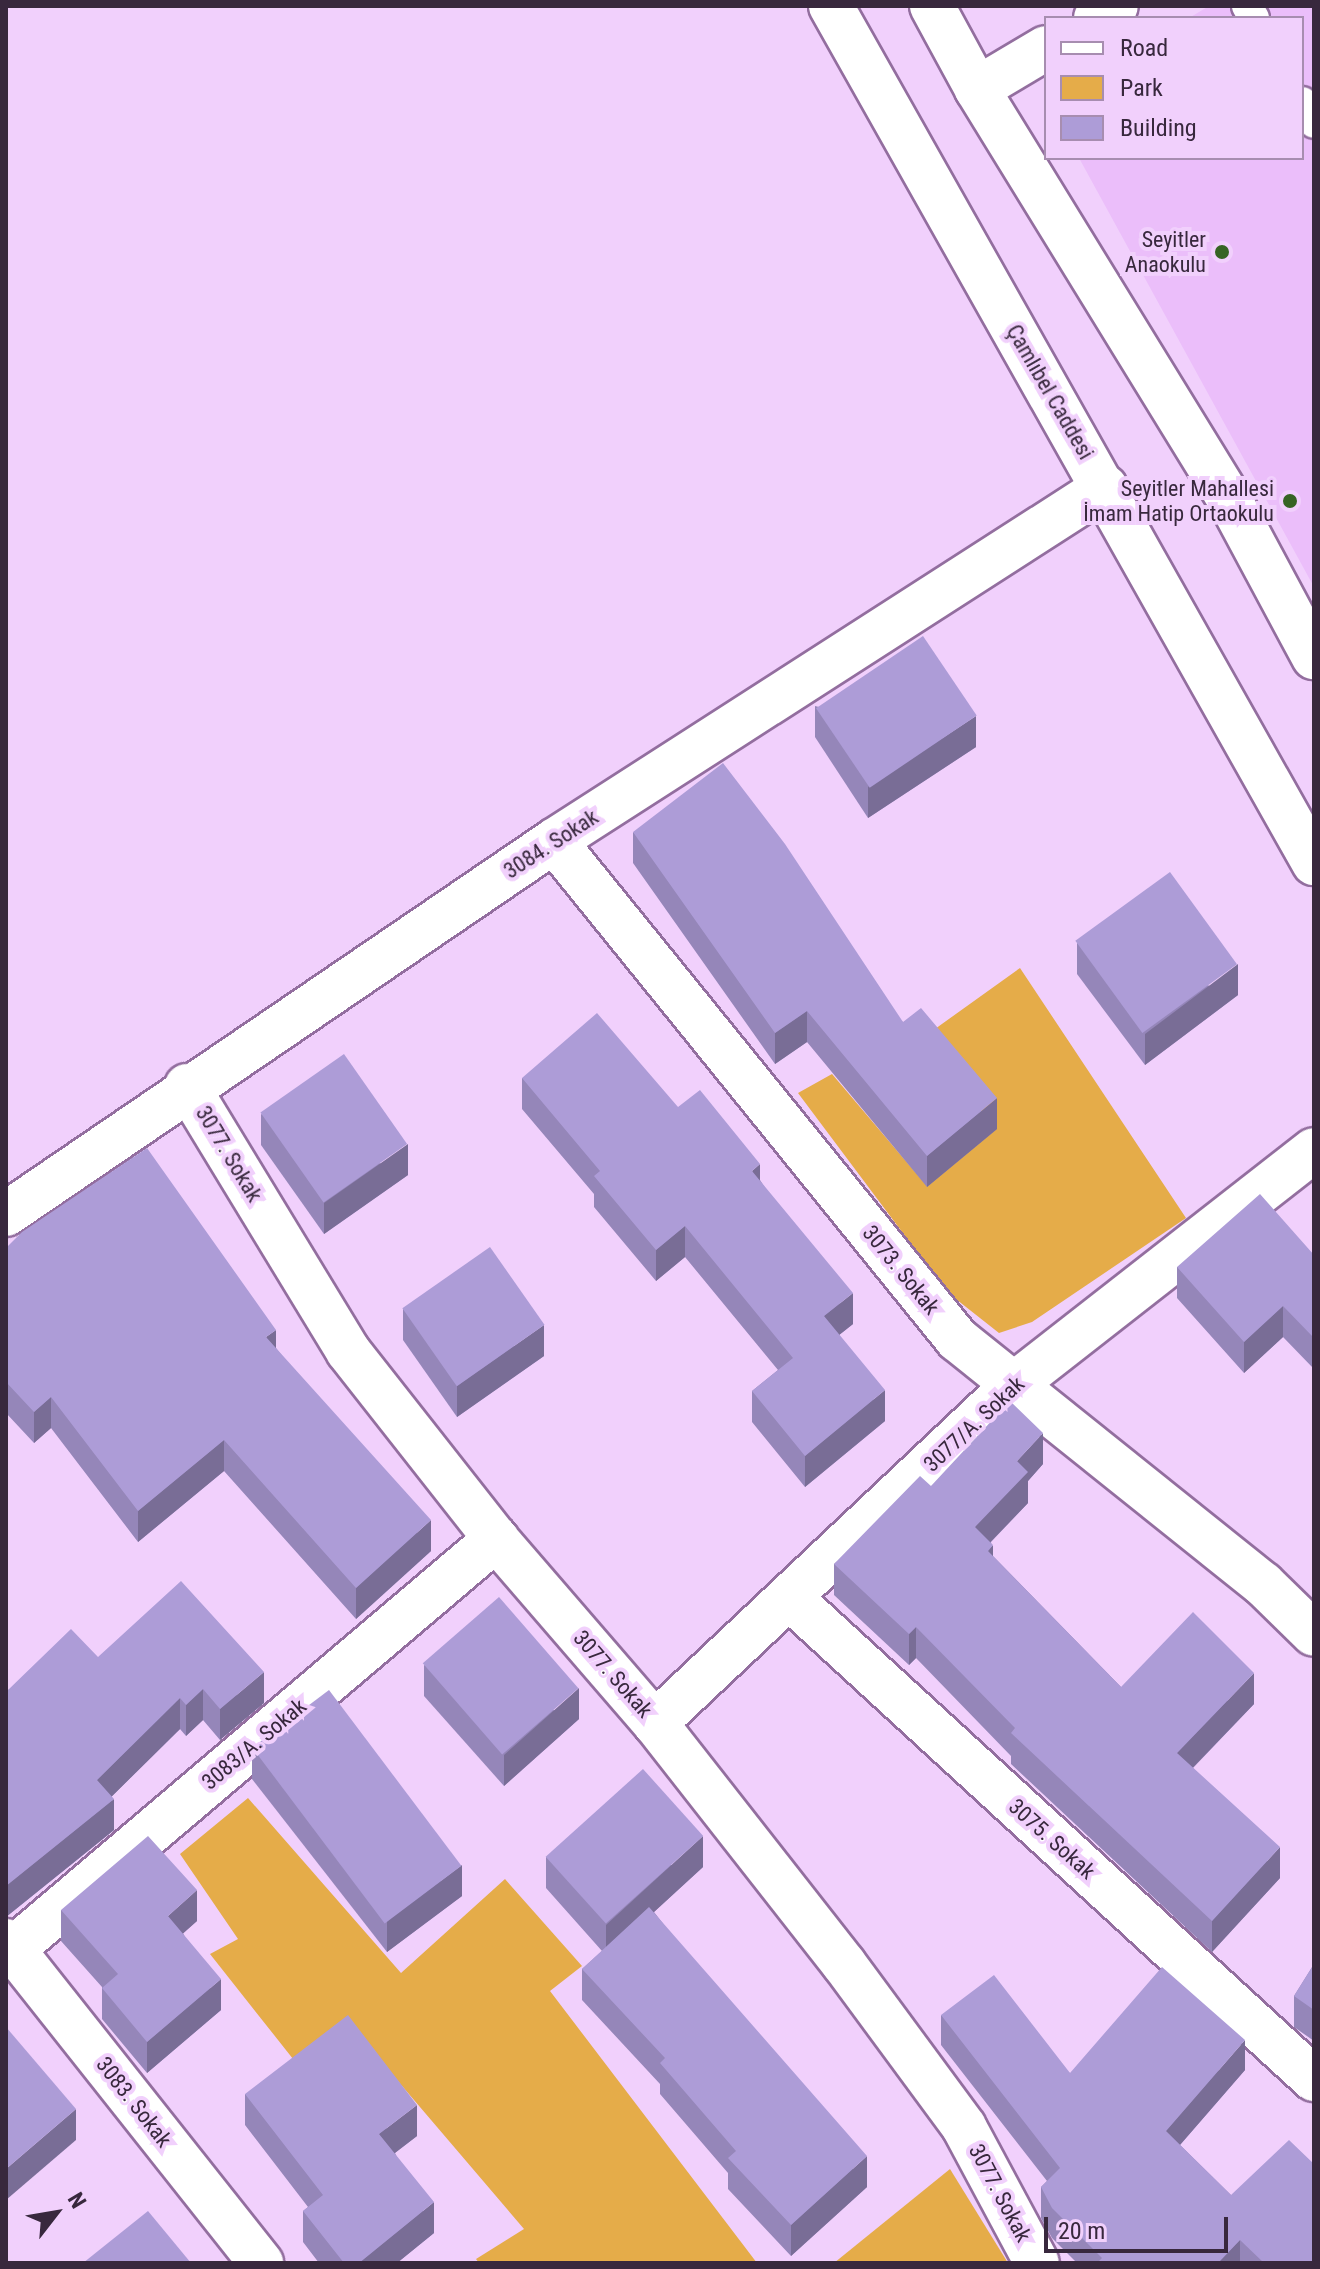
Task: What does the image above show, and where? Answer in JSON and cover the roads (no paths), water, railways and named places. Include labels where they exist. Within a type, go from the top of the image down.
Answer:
[{"type":"street","name":"Çamlıbel Caddesi","points":[[831,6],[1105,487],[1314,863]]},
{"type":"street","points":[[932,6],[977,89],[1227,495],[1314,657]]},
{"type":"street","points":[[977,89],[1044,49]]},
{"type":"street","name":"3084. Sokak","points":[[6,1214],[187,1086],[554,841],[1105,487]]},
{"type":"street","name":"3073. Sokak","points":[[554,841],[957,1339],[1263,1584],[1314,1634]]},
{"type":"street","name":"3077. Sokak","points":[[187,1086],[348,1351],[496,1539],[655,1723],[964,2127],[1037,2263]]},
{"type":"street","name":"3077/A. Sokak","points":[[655,1723],[791,1599],[1012,1386],[1314,1150]]},
{"type":"street","name":"3083/A. Sokak","points":[[10,1945],[496,1539]]},
{"type":"street","name":"3075. Sokak","points":[[791,1599],[1314,2079]]},
{"type":"street","name":"3083. Sokak","points":[[10,1945],[261,2263]]},
{"type":"lane","points":[[1304,106],[1314,123]]},
{"type":"place","name":"Seyitler Anaokulu","points":[[1222,252]]},
{"type":"place","name":"Seyitler Mahallesi İmam Hatip Ortaokulu","points":[[1290,501]]}]
